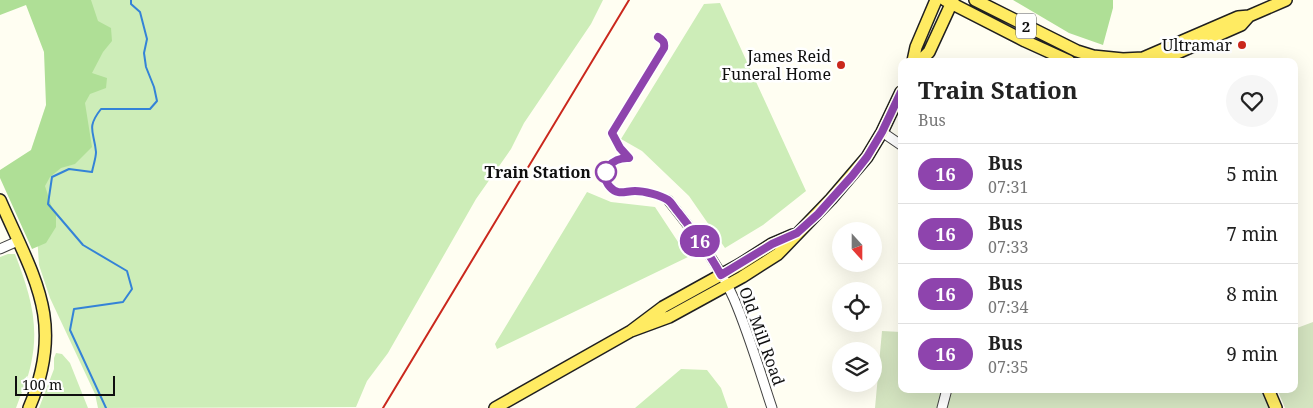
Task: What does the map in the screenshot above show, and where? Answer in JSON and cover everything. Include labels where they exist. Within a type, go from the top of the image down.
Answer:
[{"type":"main road","points":[[914,58],[916,47],[936,0]]},
{"type":"main road","name":"2","points":[[976,0],[1077,51],[1093,56],[1110,58]]},
{"type":"main road","name":"2","points":[[1143,58],[1238,17],[1249,16],[1286,0]]},
{"type":"main road","points":[[923,58],[929,52],[950,1]]},
{"type":"main road","name":"2","points":[[950,1],[1025,41],[1062,58]]},
{"type":"main road","name":"2","points":[[1166,58],[1241,25],[1249,16]]},
{"type":"main road","points":[[495,408],[631,331],[668,317],[724,280],[778,254],[818,214],[867,157],[882,132],[898,98]]},
{"type":"main road","points":[[0,200],[40,293],[46,323],[44,364],[30,408]]},
{"type":"main road","points":[[1270,393],[1276,408]]},
{"type":"street","points":[[882,132],[898,143]]},
{"type":"street","name":"Old Mill Road","points":[[668,200],[691,227],[724,280],[742,319],[772,408]]},
{"type":"street","points":[[0,249],[18,241]]},
{"type":"street","points":[[942,408],[946,393]]},
{"type":"green space","points":[[0,0],[91,0],[98,21],[111,28],[112,41],[103,52],[92,73],[107,78],[106,88],[90,94],[85,103],[92,147],[75,164],[61,168],[50,177],[45,186],[56,215],[56,227],[46,243],[32,249],[0,178],[0,170],[31,150],[46,105],[44,52],[26,5],[0,15]]},
{"type":"green space","points":[[80,0],[603,0],[591,24],[524,123],[511,149],[476,199],[388,353],[367,381],[356,407],[98,408],[95,394],[50,298],[39,265],[36,219]]},
{"type":"green space","points":[[1013,0],[1113,0],[1113,8],[1103,45],[1069,33]]},
{"type":"green space","points":[[720,3],[806,191],[763,225],[725,248],[689,196],[642,151],[621,139],[704,4]]},
{"type":"green space","points":[[587,192],[611,202],[655,207],[688,257],[497,349],[495,344]]},
{"type":"green space","points":[[15,254],[25,281],[32,308],[34,335],[30,370],[16,408],[0,408],[0,257]]},
{"type":"green space","points":[[1313,322],[1313,408],[1285,408],[1279,393],[1298,393],[1298,328]]},
{"type":"green space","points":[[882,331],[898,332],[898,393],[1267,393],[1273,408],[875,408],[876,392],[882,392]]},
{"type":"green space","points":[[56,353],[62,354],[70,363],[88,408],[39,408],[54,369]]},
{"type":"green space","points":[[681,369],[707,370],[721,388],[728,408],[635,408]]},
{"type":"waterway","points":[[106,408],[70,330],[74,309],[123,302],[132,289],[127,271],[83,245],[48,204],[52,177],[69,169],[92,172],[96,157],[92,125],[101,109],[150,109],[157,101],[146,67],[144,53],[147,39],[140,12],[131,4],[131,0]]},
{"type":"railway","points":[[383,408],[629,0]]},
{"type":"bus line","name":"16","points":[[658,37],[664,43],[664,48],[612,133],[624,154],[629,158],[617,159],[612,162],[606,172],[607,184],[615,192],[642,192],[668,200],[691,227],[721,275],[747,261],[772,244],[797,233],[818,214],[867,157],[882,132],[898,98]]},
{"type":"place","name":"Ultramar","points":[[1242,45]]},
{"type":"place","name":"James Reid Funeral Home","points":[[841,65]]},
{"type":"place","name":"Train Station","points":[[606,172]]}]
